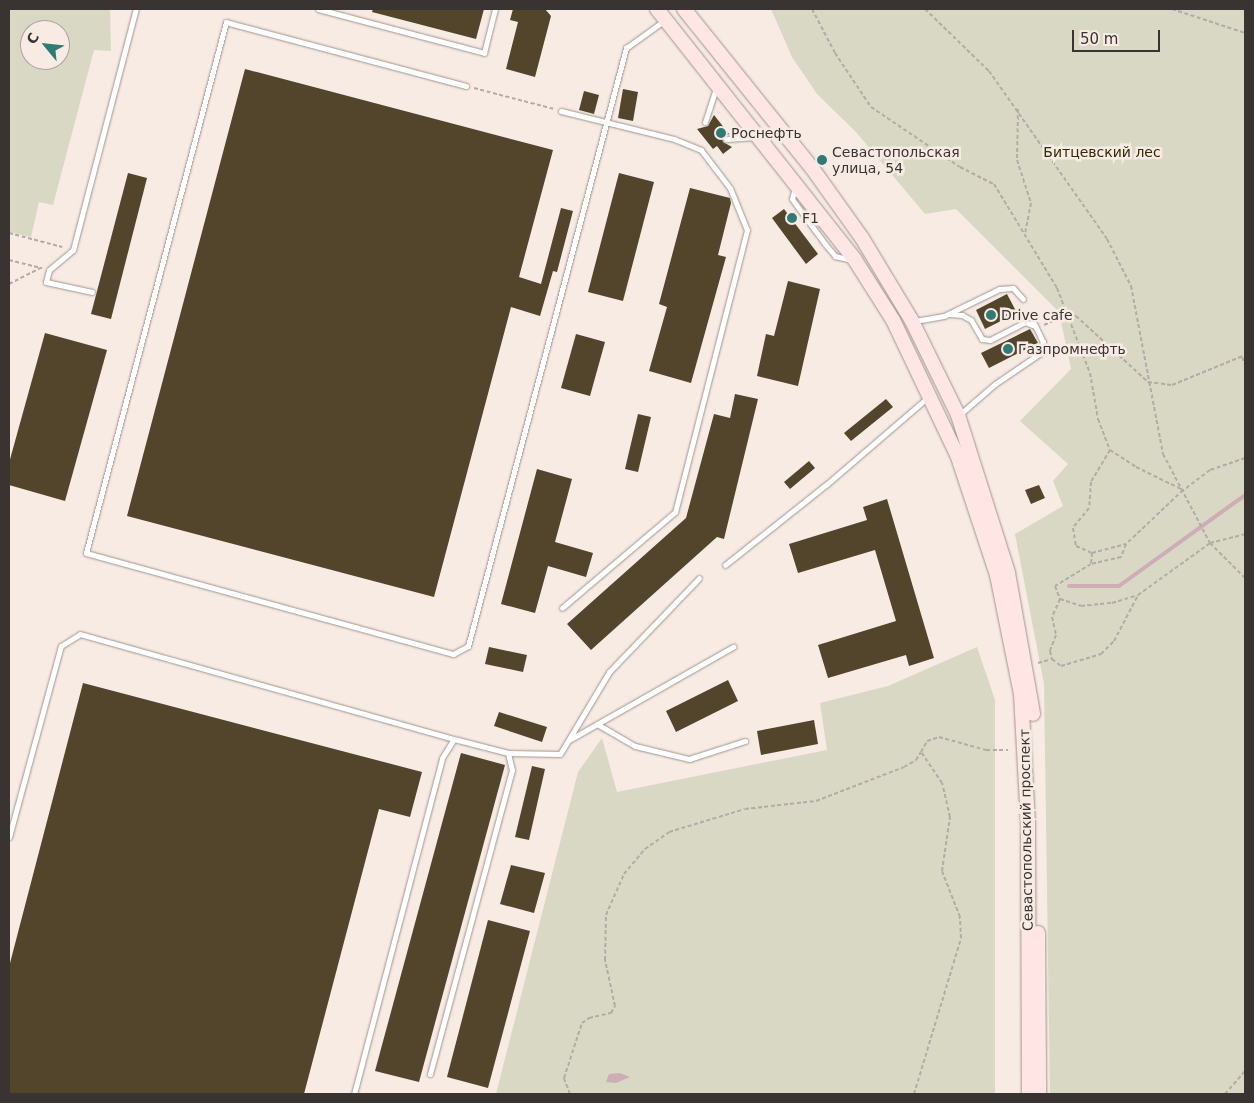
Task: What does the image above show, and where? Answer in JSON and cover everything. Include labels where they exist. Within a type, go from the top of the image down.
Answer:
[{"type":"main road","name":"Севастопольский проспект","points":[[689,11],[812,168],[862,238],[912,321],[958,415],[1008,573],[1031,693],[1036,763],[1039,1094]]},
{"type":"main road","name":"Севастопольский проспект","points":[[661,14],[761,137],[855,260],[893,320],[931,395],[958,457],[997,576],[1021,694],[1028,813],[1029,1094]]},
{"type":"lane","points":[[92,292],[46,282],[49,270],[73,250],[136,9]]},
{"type":"lane","points":[[318,9],[484,52],[495,9]]},
{"type":"lane","points":[[466,86],[226,22],[86,553],[453,654],[468,646],[626,48],[661,14]]},
{"type":"lane","points":[[705,122],[717,83]]},
{"type":"lane","points":[[561,111],[674,139],[701,150],[730,188],[746,230],[675,512],[562,608]]},
{"type":"lane","points":[[726,139],[761,137]]},
{"type":"lane","points":[[912,321],[925,322],[949,314],[998,289],[1013,288],[1023,299]]},
{"type":"lane","points":[[949,314],[962,314],[971,320],[982,339],[990,340],[1025,322],[1037,328]]},
{"type":"lane","points":[[958,415],[984,392],[1040,354],[1043,342],[1032,319]]},
{"type":"lane","points":[[725,564],[827,484],[931,395]]},
{"type":"lane","points":[[9,837],[61,646],[80,634],[454,739],[508,752],[560,754],[609,672],[699,578]]},
{"type":"lane","points":[[568,740],[733,647]]},
{"type":"lane","points":[[597,724],[635,746],[689,759],[745,741]]},
{"type":"lane","points":[[354,1094],[442,758],[454,739]]},
{"type":"lane","points":[[430,1074],[512,770],[508,752]]},
{"type":"path","points":[[925,9],[989,71],[1018,109],[1107,239],[1131,286],[1144,342],[1148,382],[1163,454],[1210,543],[1245,579]]},
{"type":"path","points":[[1172,9],[1245,33]]},
{"type":"path","points":[[466,86],[561,111]]},
{"type":"path","points":[[1018,109],[1016,160],[1031,203],[1025,235]]},
{"type":"path","points":[[9,234],[73,250]]},
{"type":"path","points":[[9,260],[49,270]]},
{"type":"path","points":[[9,284],[41,268]]},
{"type":"path","points":[[1037,328],[1068,314],[1076,316],[1103,345],[1148,382],[1172,385],[1245,355]]},
{"type":"path","points":[[1242,357],[1245,364]]},
{"type":"path","points":[[1110,450],[1136,467],[1183,490]]},
{"type":"path","points":[[1138,595],[1114,640],[1101,654],[1061,666],[1052,660],[1050,651],[1056,635],[1052,617],[1060,598],[1055,586],[1090,564],[1120,557],[1126,544],[1183,490],[1210,470],[1245,458]]},
{"type":"path","points":[[1060,598],[1081,606],[1112,603],[1138,595],[1210,543],[1245,534]]},
{"type":"path","points":[[1090,564],[1092,553]]},
{"type":"path","points":[[1035,664],[1052,660]]},
{"type":"path","points":[[570,1094],[564,1078],[582,1024],[589,1018],[611,1013],[615,1006],[605,960],[606,915],[624,874],[645,849],[669,832],[745,809],[816,801],[904,767],[916,760],[927,741],[939,737],[986,750],[1008,750]]},
{"type":"path","points":[[914,1094],[961,938],[960,918],[942,871],[950,817],[942,782],[921,752]]},
{"type":"path","points":[[1225,1094],[1245,1071]]},
{"type":"green space","points":[[9,9],[110,9],[111,51],[94,50],[53,205],[39,202],[31,237],[9,232]]},
{"type":"green space","name":"Битцевский лес","points":[[771,9],[1245,9],[1245,1094],[1050,1094],[1044,684],[1015,534],[1063,506],[1053,481],[1068,464],[1020,421],[1071,369],[1059,312],[956,209],[925,214],[856,132],[817,94],[792,57]]},
{"type":"green space","points":[[977,647],[995,700],[995,1094],[496,1094],[578,772],[602,738],[617,792],[827,750],[820,703],[888,686]]},
{"type":"shaded area","points":[[620,1073],[630,1077],[616,1083],[606,1082],[609,1074]]},
{"type":"building","points":[[373,9],[484,9],[476,39],[372,12]]},
{"type":"building","points":[[513,9],[545,9],[551,16],[535,77],[506,69],[518,22],[510,20]]},
{"type":"building","points":[[245,69],[553,150],[519,277],[541,284],[561,208],[573,211],[557,272],[553,271],[540,316],[511,307],[434,597],[127,516]]},
{"type":"building","points":[[623,89],[638,92],[633,121],[618,118]]},
{"type":"building","points":[[584,91],[599,95],[594,114],[579,110]]},
{"type":"building","points":[[714,115],[729,134],[722,138],[723,142],[732,147],[723,154],[717,146],[713,149],[697,129],[708,126]]},
{"type":"building","points":[[128,173],[147,178],[111,319],[91,314]]},
{"type":"building","points":[[619,173],[654,182],[623,301],[588,292]]},
{"type":"building","points":[[690,188],[730,198],[731,203],[718,255],[726,257],[691,383],[649,371],[667,307],[659,304]]},
{"type":"building","points":[[784,209],[818,254],[806,264],[772,218]]},
{"type":"building","points":[[788,281],[820,289],[798,386],[757,376],[766,334],[774,336]]},
{"type":"building","points":[[1007,294],[1017,313],[985,329],[976,310]]},
{"type":"building","name":"Газпромнефть","points":[[1030,329],[1038,343],[989,368],[981,353]]},
{"type":"building","points":[[45,333],[107,350],[65,501],[9,485],[9,463]]},
{"type":"building","points":[[576,334],[605,342],[590,396],[561,388]]},
{"type":"building","points":[[735,394],[758,399],[724,539],[717,537],[591,650],[567,624],[686,518],[714,414],[730,418]]},
{"type":"building","points":[[886,399],[893,407],[851,441],[844,433]]},
{"type":"building","points":[[638,414],[651,417],[638,472],[625,469]]},
{"type":"building","points":[[809,461],[815,468],[790,489],[784,482]]},
{"type":"building","points":[[537,469],[572,479],[555,542],[593,553],[586,577],[548,566],[535,613],[501,604]]},
{"type":"building","points":[[1039,485],[1045,498],[1031,504],[1025,490]]},
{"type":"building","points":[[887,499],[934,658],[909,666],[906,655],[828,678],[818,645],[896,621],[875,550],[798,573],[789,544],[867,520],[863,507]]},
{"type":"building","points":[[489,647],[527,655],[523,672],[485,664]]},
{"type":"building","points":[[728,680],[738,701],[676,732],[666,711]]},
{"type":"building","points":[[83,683],[422,772],[410,817],[379,809],[304,1094],[9,1094],[9,967]]},
{"type":"building","points":[[499,712],[547,727],[542,742],[494,726]]},
{"type":"building","points":[[814,720],[818,744],[761,755],[757,731]]},
{"type":"building","points":[[461,753],[505,765],[419,1082],[375,1071]]},
{"type":"building","points":[[532,766],[545,769],[529,840],[515,837]]},
{"type":"building","points":[[511,865],[545,873],[534,913],[500,904]]},
{"type":"building","points":[[488,920],[530,931],[488,1088],[447,1077]]},
{"type":"waterway","points":[[1069,586],[1119,586],[1245,495]]},
{"type":"place","name":"Роснефть","points":[[721,133]]},
{"type":"place","name":"Севастопольская улица, 54","points":[[822,160]]},
{"type":"place","name":"F1","points":[[792,218]]},
{"type":"place","name":"Drive cafe","points":[[991,315]]},
{"type":"place","name":"Газпромнефть","points":[[1008,349]]}]
